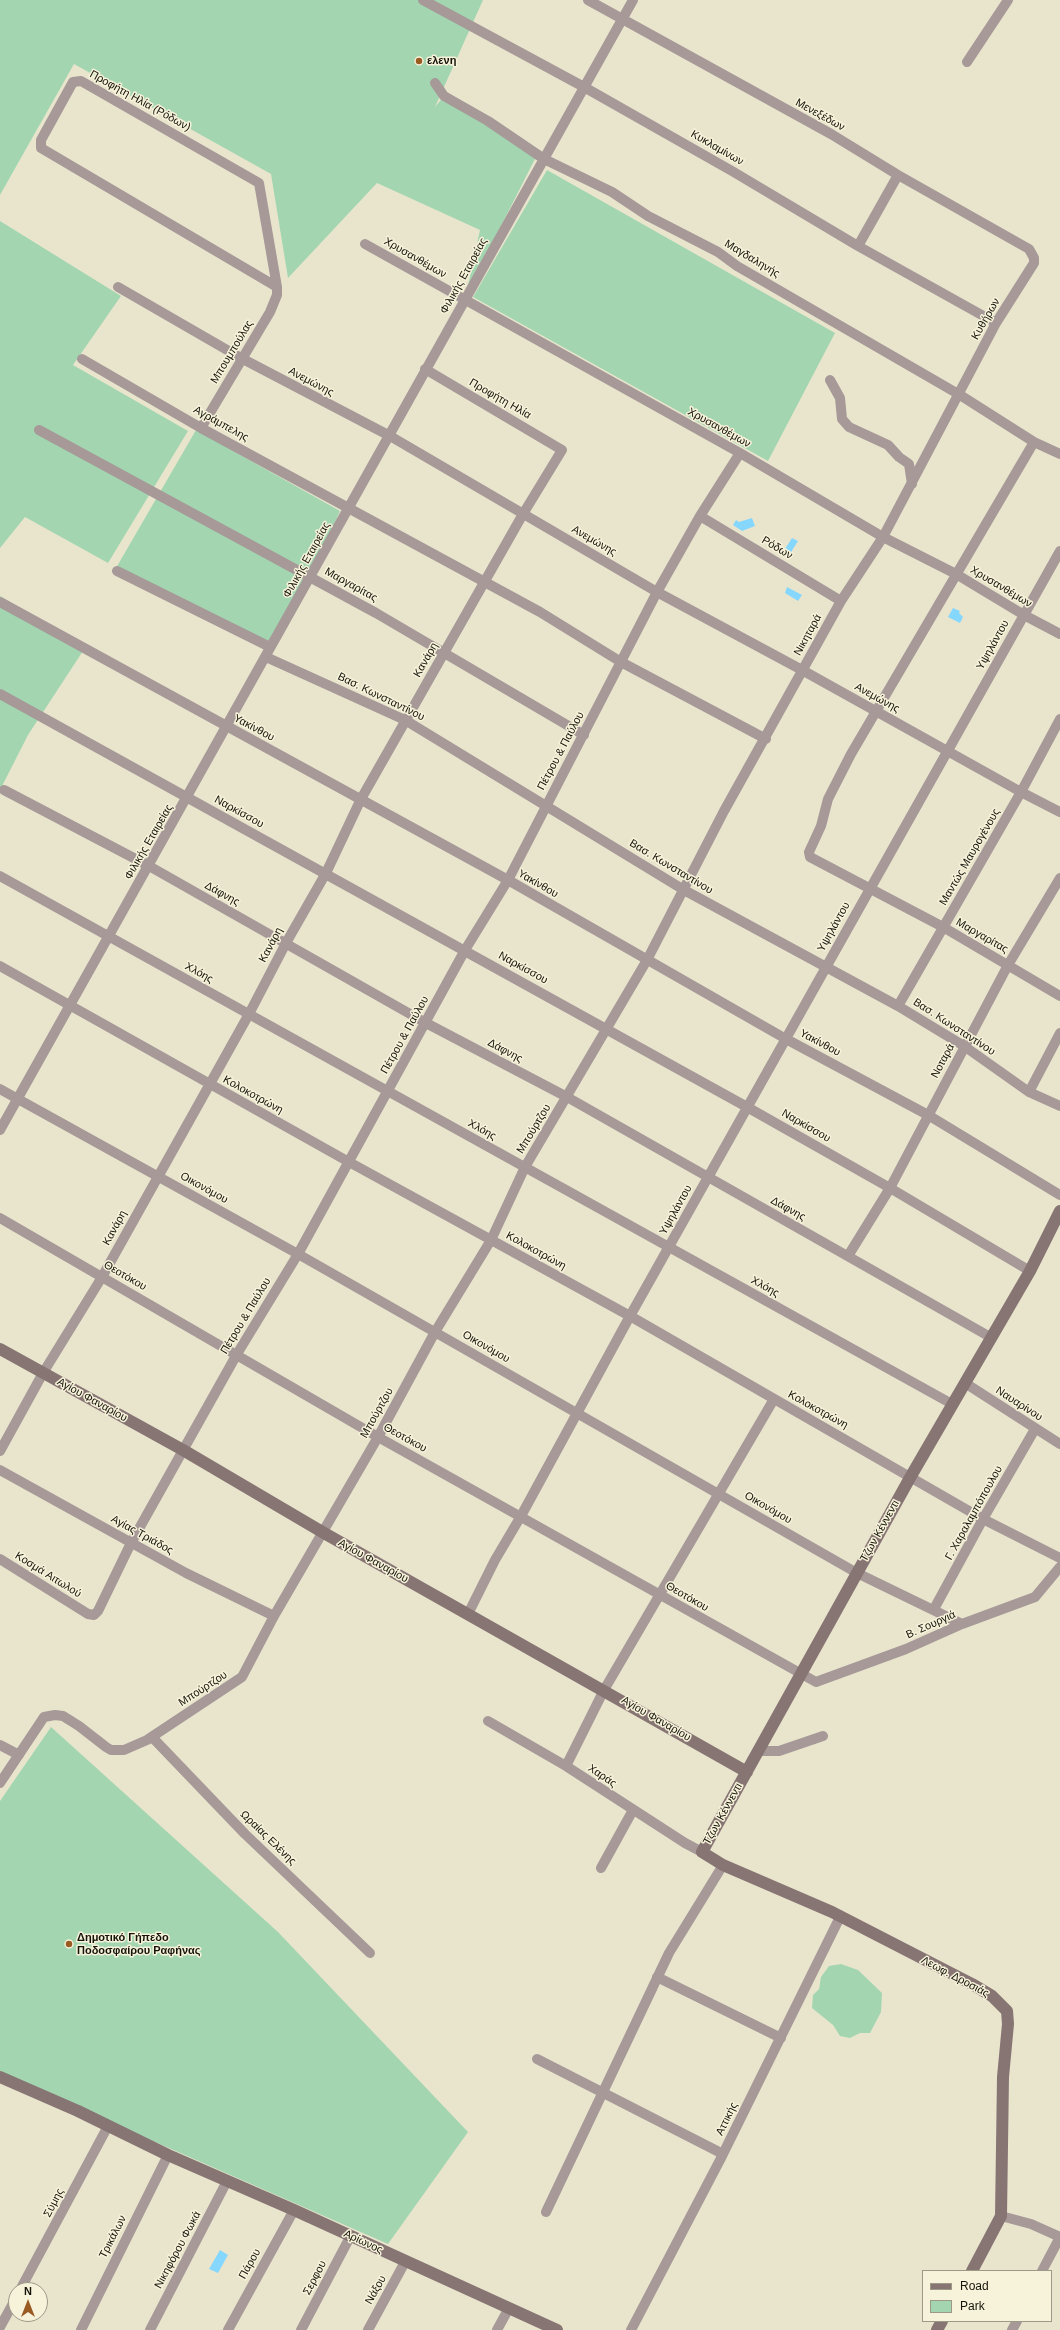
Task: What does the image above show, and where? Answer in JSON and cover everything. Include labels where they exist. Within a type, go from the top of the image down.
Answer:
[{"type":"street","name":"Κυκλαμίνων","points":[[423,0],[584,87],[732,171],[858,246],[996,323]]},
{"type":"street","name":"Μενεξέδων","points":[[588,0],[831,134],[898,175],[1029,249],[1034,258]]},
{"type":"street","name":"Φιλικής Εταιρείας","points":[[0,1130],[188,797],[226,726],[266,657],[270,647],[312,577],[348,509],[390,436],[425,369],[633,0]]},
{"type":"street","points":[[967,62],[1008,0]]},
{"type":"street","name":"Προφήτη Ηλία (Ρόδων)","points":[[81,81],[258,181],[277,288],[41,148],[41,140],[73,82],[81,81]]},
{"type":"street","name":"Μαγδαληνής","points":[[434,83],[444,96],[488,121],[544,159],[612,192],[648,216],[718,252],[737,266],[960,395],[1034,442],[1060,454]]},
{"type":"street","points":[[858,246],[898,175]]},
{"type":"street","name":"Χρυσανθέμων","points":[[365,244],[740,454],[883,536],[956,574],[1024,615],[1060,634]]},
{"type":"street","name":"Κυθήρων","points":[[960,395],[996,323],[1032,270],[1034,258]]},
{"type":"street","name":"Ανεμώνης","points":[[118,286],[241,358],[390,436],[657,592],[877,711],[1020,792],[1060,812]]},
{"type":"street","name":"Μπουμπούλας","points":[[202,428],[241,358],[275,303],[277,288]]},
{"type":"street","name":"Αγράμπελης","points":[[82,359],[348,509],[540,612],[621,662],[766,738]]},
{"type":"street","name":"Προφήτη Ηλία","points":[[425,369],[562,450]]},
{"type":"street","points":[[830,380],[840,398],[842,419],[849,427],[888,445],[909,464],[912,484]]},
{"type":"street","name":"Νικηταρά","points":[[684,890],[724,811],[766,738],[802,670],[841,601],[883,536],[960,395]]},
{"type":"street","name":"Μαργαρίτας","points":[[39,430],[312,577],[584,735]]},
{"type":"street","points":[[877,711],[1034,442]]},
{"type":"street","name":"Κανάρη","points":[[0,1451],[43,1373],[102,1276],[249,1014],[286,943],[326,873],[361,799],[405,720],[523,514],[562,450]]},
{"type":"street","name":"Πέτρου & Παύλου","points":[[83,1612],[91,1615],[98,1611],[131,1543],[183,1450],[237,1354],[298,1254],[465,950],[508,880],[657,592],[700,516],[740,454]]},
{"type":"street","name":"Ρόδων","points":[[700,516],[841,601]]},
{"type":"street","name":"Υψηλάντου","points":[[468,1614],[495,1560],[521,1516],[576,1412],[1060,551]]},
{"type":"street","points":[[117,571],[270,647]]},
{"type":"street","name":"Υακίνθου","points":[[0,602],[508,880],[786,1038],[928,1115],[1060,1195]]},
{"type":"street","name":"Βασ. Κωνσταντίνου","points":[[266,657],[405,720],[547,805],[684,890],[898,1006],[964,1046],[1028,1092],[1060,1106]]},
{"type":"street","name":"Ναρκίσσου","points":[[0,694],[608,1029],[890,1188],[1030,1271]]},
{"type":"street","name":"Μαργαρίτας","points":[[877,711],[851,754],[828,799],[821,826],[809,852],[810,857],[943,927],[1060,996]]},
{"type":"street","name":"Μαντώς Μαυρογένους","points":[[898,1006],[1060,719]]},
{"type":"street","name":"Δάφνης","points":[[4,790],[149,866],[426,1023],[567,1097],[707,1178],[992,1338]]},
{"type":"street","name":"Χλόης","points":[[0,876],[952,1404]]},
{"type":"street","name":"Νοταρά","points":[[848,1256],[890,1188],[1008,965],[1060,878]]},
{"type":"street","name":"Μπούρτζου","points":[[0,1783],[44,1717],[55,1715],[63,1716],[111,1750],[132,1748],[152,1737],[239,1680],[274,1616],[324,1533],[435,1332],[491,1240],[525,1167],[608,1029],[684,890]]},
{"type":"street","name":"Κολοκοτρώνη","points":[[0,966],[349,1162],[630,1316],[911,1476],[983,1519],[1060,1558]]},
{"type":"street","points":[[1028,1092],[1060,1033]]},
{"type":"street","name":"Οικονόμου","points":[[0,1089],[298,1254],[857,1573],[934,1609],[962,1624]]},
{"type":"street","name":"Τζων Κέννεντι","points":[[702,1852],[911,1476],[1030,1271],[1060,1211]]},
{"type":"street","name":"Θεοτόκου","points":[[0,1218],[378,1437],[521,1516],[800,1675]]},
{"type":"street","name":"Αγίου Φαναρίου","points":[[0,1349],[183,1450],[324,1533],[747,1772]]},
{"type":"street","name":"Ναυαρίνου","points":[[965,1383],[1060,1444]]},
{"type":"street","points":[[566,1766],[604,1690],[658,1594],[774,1399]]},
{"type":"street","name":"Γ. Χαραλαμπόπουλου","points":[[934,1609],[983,1519],[1035,1429]]},
{"type":"street","name":"Αγίας Τριάδος","points":[[0,1470],[186,1573],[274,1616]]},
{"type":"street","name":"Κοσμά Αιτωλού","points":[[0,1559],[83,1612]]},
{"type":"street","name":"Β. Σουργιά","points":[[800,1675],[814,1682],[820,1682],[906,1649],[962,1624],[1035,1597],[1060,1567]]},
{"type":"street","name":"Χαράς","points":[[488,1721],[566,1766],[685,1844],[702,1852]]},
{"type":"street","points":[[759,1751],[779,1751],[823,1736]]},
{"type":"street","name":"Ωραίας Ελένης","points":[[152,1737],[245,1834],[370,1953]]},
{"type":"street","points":[[0,1745],[19,1755]]},
{"type":"street","points":[[601,1868],[632,1810]]},
{"type":"street","name":"Λεωφ. Δροσιάς","points":[[702,1852],[723,1865],[840,1917],[972,1984],[992,1996],[1007,2011],[1008,2024],[1003,2076],[1001,2216],[973,2270]]},
{"type":"street","points":[[546,2212],[669,1953],[723,1865]]},
{"type":"street","name":"Αττικής","points":[[631,2330],[723,2154],[840,1917]]},
{"type":"street","points":[[657,1977],[781,2038]]},
{"type":"street","points":[[537,2059],[723,2154]]},
{"type":"street","name":"Αρίωνος","points":[[0,2077],[168,2155],[294,2210],[350,2237],[557,2330]]},
{"type":"street","name":"Σύμης","points":[[24,2282],[108,2126]]},
{"type":"street","name":"Τρικάλων","points":[[81,2330],[168,2155]]},
{"type":"street","name":"Νικηφόρου Φωκά","points":[[150,2330],[227,2181]]},
{"type":"street","name":"Πάρου","points":[[228,2330],[294,2210]]},
{"type":"street","points":[[1001,2216],[1031,2224],[1060,2237],[1043,2270]]},
{"type":"street","name":"Σερφου","points":[[301,2330],[350,2237]]},
{"type":"street","name":"Νάξου","points":[[368,2330],[405,2262]]},
{"type":"street","points":[[497,2330],[509,2308]]},
{"type":"street","points":[[0,2327],[8,2312]]},
{"type":"green space","points":[[0,0],[483,0],[435,107],[444,96],[537,155],[466,295],[480,230],[377,183],[288,278],[271,174],[74,64],[0,195]]},
{"type":"green space","points":[[547,170],[835,333],[768,461],[473,297]]},
{"type":"green space","points":[[0,221],[121,296],[73,365],[188,431],[108,563],[25,517],[0,548]]},
{"type":"green space","points":[[196,430],[340,511],[304,590],[268,643],[116,568]]},
{"type":"green space","points":[[0,596],[85,648],[28,735],[0,790]]},
{"type":"green space","points":[[51,1727],[278,1932],[468,2132],[388,2244],[0,2074],[0,1801]]},
{"type":"green space","points":[[841,1964],[858,1970],[882,1993],[881,2012],[870,2033],[860,2033],[850,2038],[840,2036],[833,2025],[812,2008],[813,1995],[819,1989],[821,1977],[829,1966]]},
{"type":"water","points":[[752,518],[755,526],[742,531],[733,525],[736,520],[739,522]]},
{"type":"water","points":[[792,538],[798,541],[788,557],[783,552]]},
{"type":"water","points":[[787,587],[802,595],[798,601],[785,593]]},
{"type":"water","points":[[953,608],[960,611],[959,613],[963,617],[960,623],[948,617]]},
{"type":"water","points":[[220,2250],[228,2255],[218,2273],[209,2269]]},
{"type":"place","name":"ελενη","points":[[419,61]]},
{"type":"place","name":"Δημοτικό Γήπεδο Ποδοσφαίρου Ραφήνας","points":[[69,1944]]}]
